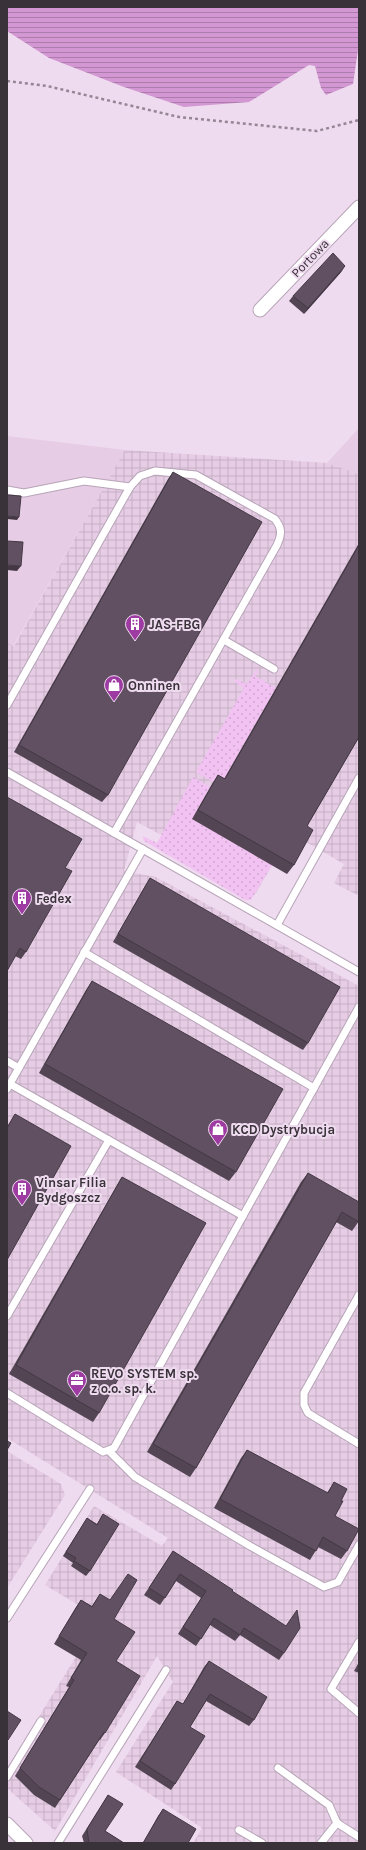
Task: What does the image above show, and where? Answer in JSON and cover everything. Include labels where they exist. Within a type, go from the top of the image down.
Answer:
[{"type":"street","name":"Portowa","points":[[260,310],[359,207]]},
{"type":"street","points":[[7,1824],[26,1843]]},
{"type":"lane","points":[[7,705],[130,487],[140,476],[155,471],[196,475],[275,519],[281,526],[281,536],[277,545],[114,833]]},
{"type":"lane","points":[[7,490],[24,493],[84,481],[130,487]]},
{"type":"lane","points":[[224,640],[274,669]]},
{"type":"lane","points":[[7,772],[359,972]]},
{"type":"lane","points":[[278,926],[359,778]]},
{"type":"lane","points":[[142,849],[8,1086],[109,1140],[243,1216]]},
{"type":"lane","points":[[84,952],[314,1088]]},
{"type":"lane","points":[[7,1393],[103,1452],[114,1448],[359,1007]]},
{"type":"lane","points":[[7,1061],[19,1068]]},
{"type":"lane","points":[[7,1316],[109,1140]]},
{"type":"lane","points":[[359,1295],[304,1393],[304,1405],[308,1413],[359,1444]]},
{"type":"lane","points":[[109,1450],[135,1478],[250,1546],[324,1586],[338,1582],[359,1545]]},
{"type":"lane","points":[[7,1618],[90,1489]]},
{"type":"lane","points":[[359,1642],[331,1689],[359,1713]]},
{"type":"lane","points":[[58,1843],[166,1670]]},
{"type":"lane","points":[[7,1777],[41,1721]]},
{"type":"lane","points":[[278,1768],[329,1805],[337,1823],[359,1837]]},
{"type":"lane","points":[[321,1843],[337,1823]]},
{"type":"lane","points":[[239,1830],[262,1843]]},
{"type":"path","points":[[7,81],[47,86],[179,117],[317,131],[359,120]]},
{"type":"shaded area","points":[[7,7],[359,7],[359,43],[353,84],[326,95],[321,88],[315,66],[309,65],[249,102],[184,107],[124,87],[49,58],[7,31]]},
{"type":"shaded area","points":[[359,428],[359,474],[327,463]]},
{"type":"shaded area","points":[[7,436],[125,450],[13,646],[7,643]]},
{"type":"shaded area","points":[[125,450],[327,463],[359,474],[359,896],[334,883],[344,864],[306,842],[287,874],[272,865],[256,893],[163,836],[137,822],[124,871],[156,877],[359,986],[359,1843],[193,1843],[202,1828],[116,1772],[173,1682],[157,1656],[55,1831],[7,1788],[7,1768],[100,1618],[45,1585],[94,1506],[162,1546],[168,1538],[7,1438],[7,643],[14,646]]},
{"type":"shaded area","points":[[257,669],[258,671],[255,676],[276,688],[220,786],[196,772],[244,688],[235,682],[235,679],[247,684]]},
{"type":"shaded area","points":[[193,777],[210,787],[192,819],[272,865],[251,900],[245,900],[144,841],[143,836],[157,843]]},
{"type":"shaded area","points":[[7,1451],[61,1484],[65,1495],[7,1588]]},
{"type":"building","points":[[333,253],[345,266],[308,308],[293,296]]},
{"type":"building","name":"JAS-FBG","points":[[173,472],[262,522],[108,795],[19,745]]},
{"type":"building","points":[[7,495],[21,496],[19,517],[7,516]]},
{"type":"building","points":[[7,541],[23,542],[21,566],[7,565]]},
{"type":"building","points":[[359,545],[359,737],[307,826],[313,830],[294,865],[198,810],[218,775],[225,779]]},
{"type":"building","name":"Fedex","points":[[7,797],[82,839],[65,868],[72,871],[26,952],[20,948],[7,971]]},
{"type":"building","points":[[150,878],[340,987],[308,1043],[118,934]]},
{"type":"building","points":[[92,981],[283,1089],[236,1172],[45,1064]]},
{"type":"building","name":"Vinsar Filia Bydgoszcz","points":[[15,1114],[71,1146],[7,1260],[7,1128]]},
{"type":"building","points":[[308,1173],[359,1202],[359,1222],[342,1212],[196,1468],[153,1444]]},
{"type":"building","points":[[122,1177],[206,1223],[99,1413],[16,1365]]},
{"type":"building","points":[[7,1441],[11,1443],[7,1450]]},
{"type":"building","points":[[247,1450],[328,1493],[334,1482],[347,1489],[341,1501],[343,1501],[335,1516],[359,1529],[347,1551],[323,1537],[316,1551],[220,1499]]},
{"type":"building","points":[[103,1514],[119,1524],[90,1571],[74,1561],[76,1558],[66,1552],[87,1518],[97,1525]]},
{"type":"building","points":[[173,1551],[286,1626],[297,1610],[300,1628],[284,1653],[244,1628],[240,1635],[214,1618],[201,1639],[183,1627],[206,1591],[180,1574],[165,1598],[149,1588]]},
{"type":"building","points":[[128,1574],[137,1580],[114,1619],[135,1632],[116,1661],[140,1676],[105,1733],[104,1732],[60,1800],[39,1787],[20,1768],[74,1680],[71,1678],[87,1653],[59,1636],[81,1600],[92,1607],[100,1594],[110,1600]]},
{"type":"building","points":[[209,1661],[267,1697],[254,1720],[210,1694],[190,1727],[205,1736],[175,1784],[140,1761],[177,1701],[183,1704]]},
{"type":"building","points":[[7,1711],[21,1720],[8,1740],[7,1739]]},
{"type":"building","points":[[108,1795],[123,1804],[105,1831],[124,1843],[89,1843],[87,1829]]},
{"type":"building","points":[[163,1809],[196,1829],[188,1843],[143,1843]]},
{"type":"place","name":"JAS-FBG","points":[[135,641]]},
{"type":"place","name":"Onninen","points":[[114,702]]},
{"type":"place","name":"Fedex","points":[[22,915]]},
{"type":"place","name":"KCD Dystrybucja","points":[[218,1146]]},
{"type":"place","name":"Vinsar Filia Bydgoszcz","points":[[22,1206]]},
{"type":"place","name":"REVO SYSTEM sp. z o.o. sp. k.","points":[[77,1397]]}]
